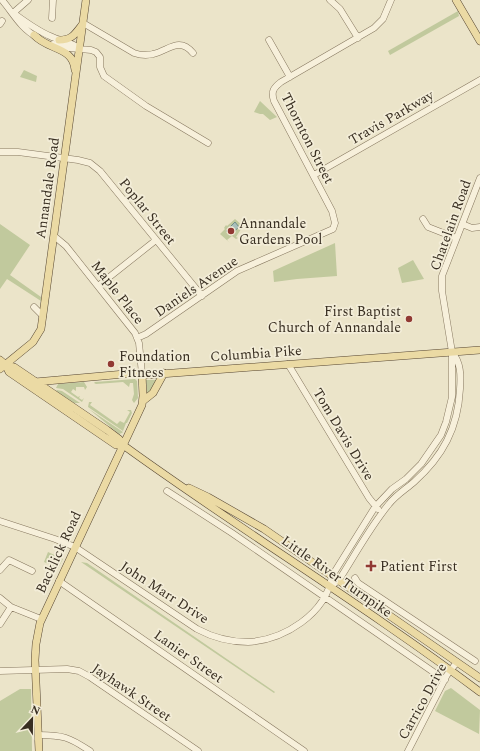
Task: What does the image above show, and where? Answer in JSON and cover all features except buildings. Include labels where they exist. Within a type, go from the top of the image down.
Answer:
[{"type":"main road","name":"Annandale Road","points":[[2,364],[36,338],[41,329],[44,316],[86,0]]},
{"type":"main road","points":[[459,1],[480,41]]},
{"type":"main road","points":[[59,40],[66,40],[73,36],[83,23]]},
{"type":"main road","points":[[34,35],[41,42],[65,53],[72,58],[75,66],[76,79]]},
{"type":"main road","name":"Columbia Pike","points":[[35,382],[43,380],[164,373],[480,350]]},
{"type":"main road","name":"Little River Turnpike","points":[[2,364],[14,367],[119,439],[123,445],[204,503],[244,528],[451,670],[480,692]]},
{"type":"main road","name":"Little River Turnpike","points":[[2,364],[8,372],[116,445],[123,445]]},
{"type":"main road","points":[[143,401],[153,393],[164,373]]},
{"type":"main road","name":"Backlick Road","points":[[39,751],[35,648],[41,619],[143,401],[142,374]]},
{"type":"main road","name":"Little River Turnpike","points":[[179,484],[208,497],[253,522],[480,678]]},
{"type":"main road","points":[[244,528],[270,540],[274,541],[278,539]]},
{"type":"street","points":[[2,0],[20,24],[34,35],[57,45],[69,48],[91,50],[99,54],[100,67],[104,76],[146,106],[208,143]]},
{"type":"street","points":[[13,13],[28,0]]},
{"type":"street","points":[[52,18],[53,0]]},
{"type":"street","points":[[330,0],[340,9],[358,38]]},
{"type":"street","name":"Thornton Street","points":[[334,226],[332,211],[272,96],[273,90],[290,77],[374,28],[379,24],[386,13],[391,0]]},
{"type":"street","points":[[13,13],[32,27],[59,40],[74,44],[80,49]]},
{"type":"street","points":[[83,23],[140,55],[151,55],[178,45],[186,47],[193,53]]},
{"type":"street","points":[[268,40],[290,77]]},
{"type":"street","name":"Travis Parkway","points":[[314,175],[480,80]]},
{"type":"street","name":"Poplar Street","points":[[0,152],[18,152],[65,158],[84,161],[95,166],[202,296]]},
{"type":"street","name":"Chatelain Road","points":[[452,352],[442,291],[442,276],[480,178]]},
{"type":"street","points":[[423,219],[428,227],[456,238]]},
{"type":"street","points":[[462,224],[472,228],[480,227]]},
{"type":"street","name":"Daniels Avenue","points":[[137,338],[146,334],[237,271],[333,230],[334,226]]},
{"type":"street","name":"Maple Place","points":[[54,236],[66,246],[131,327],[137,338],[142,374]]},
{"type":"street","points":[[98,286],[156,240]]},
{"type":"street","points":[[44,316],[34,307],[45,304]]},
{"type":"street","name":"John Marr Drive","points":[[0,521],[75,547],[197,629],[224,639],[246,642],[264,640],[280,634],[303,621],[317,608],[330,587],[332,576],[376,507],[392,489],[406,479],[421,464],[441,435],[452,397],[452,352]]},
{"type":"street","name":"John Marr Drive","points":[[330,587],[339,580],[390,502],[429,468],[448,441],[456,419],[461,384],[458,359],[452,352]]},
{"type":"street","name":"Tom Davis Drive","points":[[288,364],[369,498],[382,513]]},
{"type":"street","points":[[167,491],[232,533],[445,680]]},
{"type":"street","points":[[0,570],[9,560],[32,571]]},
{"type":"street","points":[[355,578],[358,583],[475,661]]},
{"type":"street","name":"Lanier Street","points":[[59,580],[304,751]]},
{"type":"street","points":[[0,598],[11,607],[41,619]]},
{"type":"street","points":[[0,624],[11,607]]},
{"type":"street","name":"Carrico Drive","points":[[408,751],[445,680],[457,662]]},
{"type":"street","name":"Jayhawk Street","points":[[0,671],[67,669],[85,674],[198,751]]},
{"type":"street","points":[[38,735],[62,736],[77,742],[90,751]]},
{"type":"green space","points":[[458,11],[459,16],[390,55],[388,51]]},
{"type":"green space","points":[[24,70],[37,76],[36,82],[20,77]]},
{"type":"green space","points":[[260,101],[277,117],[270,120],[263,114],[254,112]]},
{"type":"green space","name":"Annandale Gardens Pool","points":[[235,219],[243,226],[236,237],[238,238],[236,239],[232,236],[227,240],[230,243],[220,234],[225,229],[224,228],[226,225],[227,226]]},
{"type":"green space","points":[[0,224],[30,245],[10,275],[41,297],[41,301],[7,279],[0,289]]},
{"type":"green space","points":[[335,243],[337,276],[274,282],[273,271]]},
{"type":"green space","points":[[413,260],[424,279],[402,283],[398,268]]},
{"type":"green space","points":[[135,379],[137,381],[138,398],[134,403],[132,400],[134,394],[133,383],[130,383],[129,387],[123,382],[94,383],[95,382]]},
{"type":"green space","points":[[146,380],[158,380],[149,395],[147,394]]},
{"type":"green space","points":[[84,382],[87,387],[85,390],[84,387],[76,387],[76,391],[73,389],[71,392],[78,397],[80,396],[79,398],[82,400],[84,398],[82,402],[63,389],[56,388],[58,384]]},
{"type":"green space","points":[[56,391],[62,391],[80,403],[74,403]]},
{"type":"green space","points":[[89,402],[92,402],[90,405],[117,424],[120,421],[124,423],[130,412],[127,410],[131,410],[132,413],[123,431],[88,407]]},
{"type":"green space","points":[[89,409],[123,432],[119,434]]},
{"type":"green space","points":[[48,552],[63,559],[58,568],[44,562]]},
{"type":"green space","points":[[81,562],[87,563],[275,692],[274,693]]},
{"type":"green space","points":[[451,688],[480,710],[479,734],[435,711],[445,691]]},
{"type":"green space","points":[[20,689],[31,689],[32,751],[0,751],[0,701]]},
{"type":"water","points":[[235,222],[239,227],[230,235],[226,231]]},
{"type":"place","name":"Annandale Gardens Pool","points":[[231,231]]},
{"type":"place","name":"First Baptist Church of Annandale","points":[[409,319]]},
{"type":"place","name":"Foundation Fitness","points":[[111,364]]},
{"type":"place","name":"Patient First","points":[[371,566]]}]
